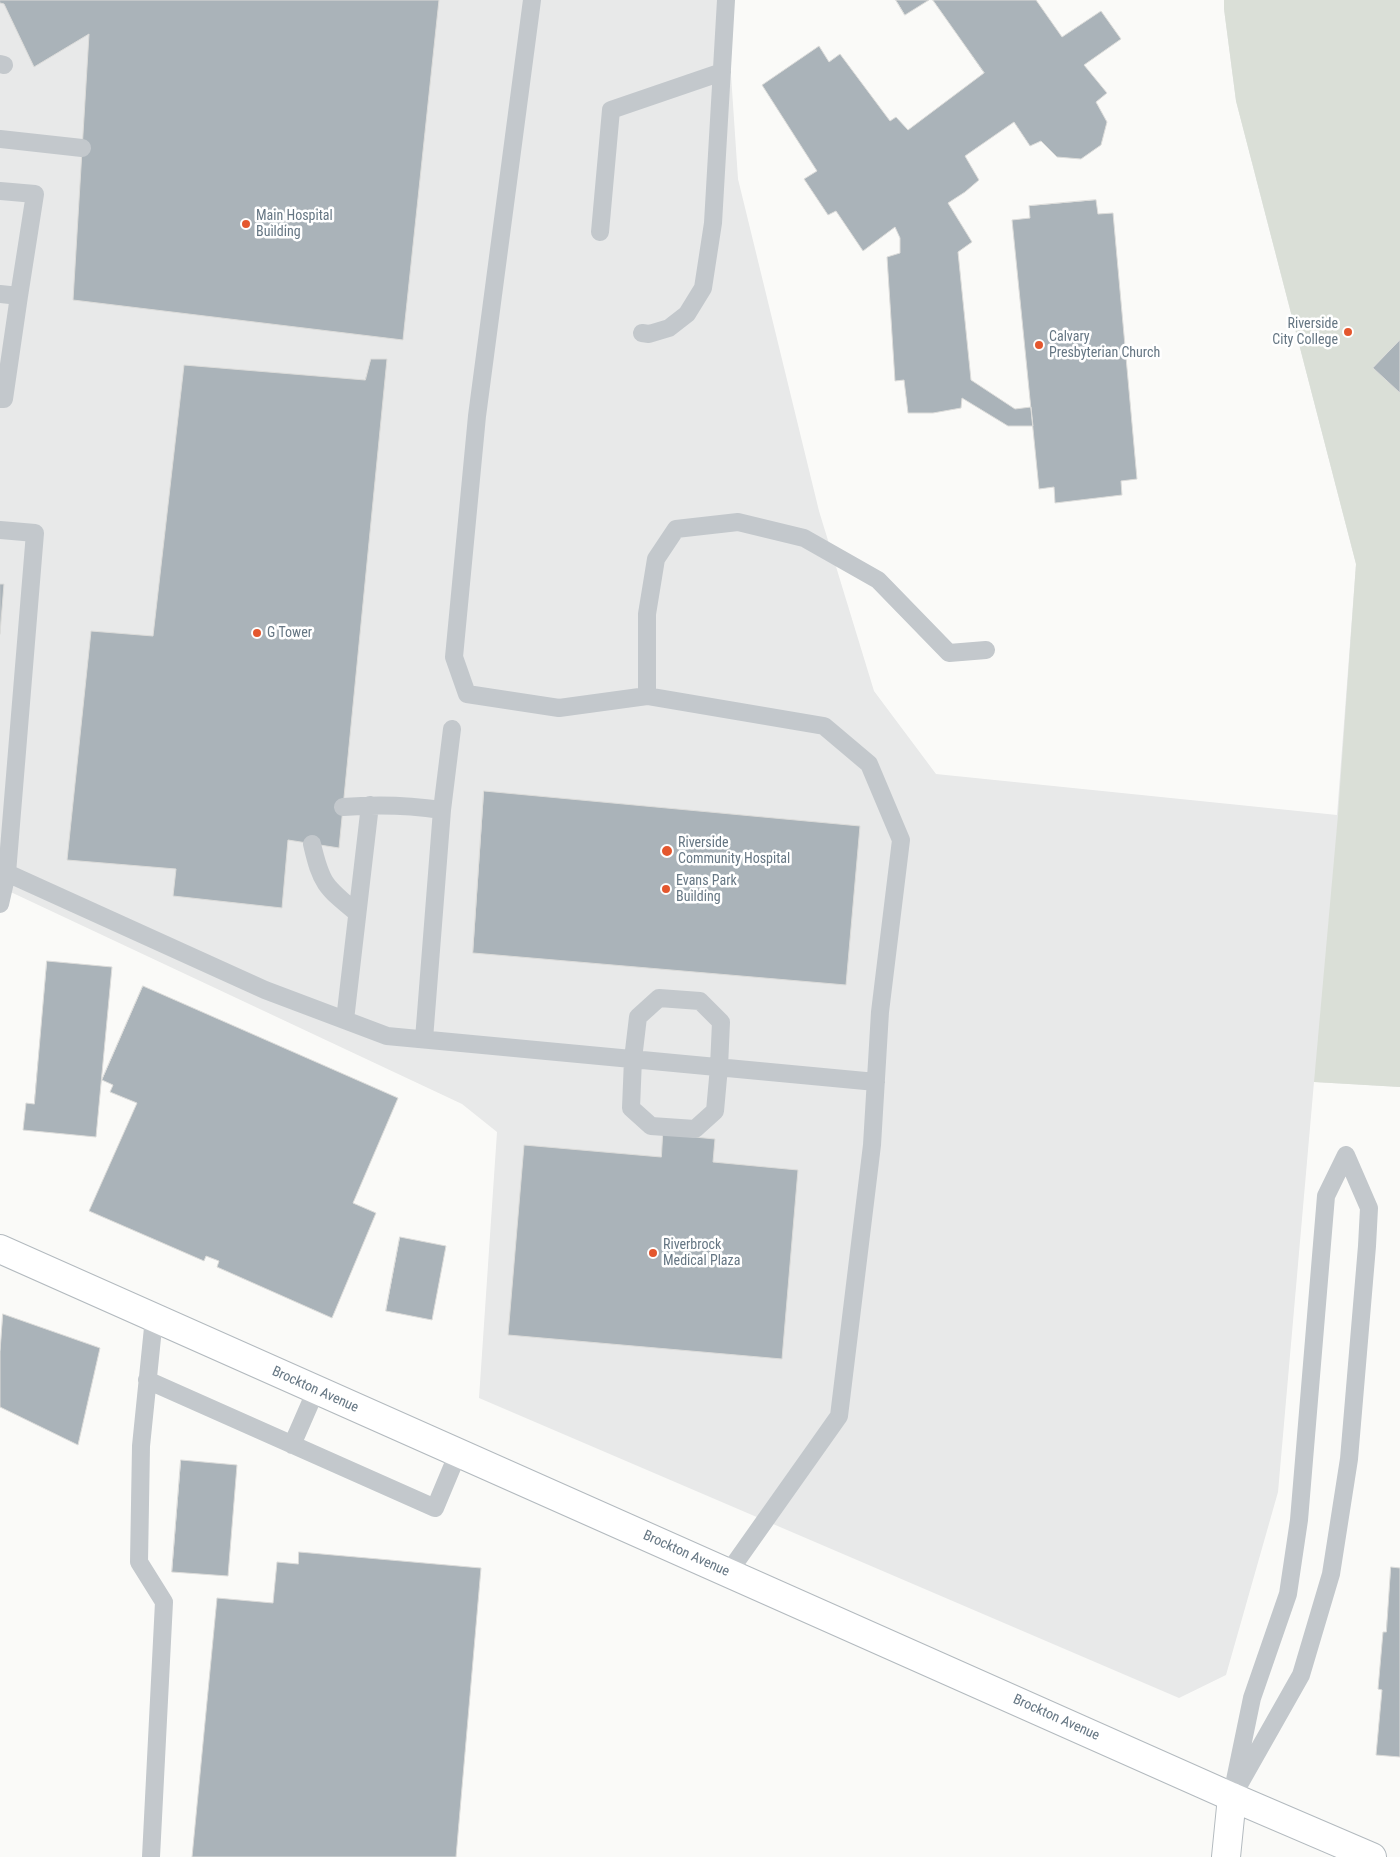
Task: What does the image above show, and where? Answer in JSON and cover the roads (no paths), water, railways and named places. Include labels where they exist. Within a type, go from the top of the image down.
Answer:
[{"type":"main road","name":"Brockton Avenue","points":[[0,1249],[1232,1797],[1372,1857]]},
{"type":"main road","points":[[1226,1857],[1232,1797]]},
{"type":"lane","points":[[532,0],[477,416],[454,657],[467,694],[559,708],[647,696],[824,726],[869,764],[900,840],[880,1012],[872,1145],[839,1416],[728,1573]]},
{"type":"lane","points":[[642,333],[649,334],[669,328],[688,314],[703,288],[713,223],[726,0]]},
{"type":"lane","points":[[600,232],[611,110],[722,72]]},
{"type":"lane","points":[[0,139],[82,148]]},
{"type":"lane","points":[[0,191],[35,194],[4,399],[0,399]]},
{"type":"lane","points":[[0,294],[19,296]]},
{"type":"lane","points":[[647,696],[647,614],[656,559],[676,529],[738,522],[804,538],[878,580],[949,653],[986,650]]},
{"type":"lane","points":[[0,530],[35,534],[0,904]]},
{"type":"lane","points":[[424,1039],[442,810],[452,729]]},
{"type":"lane","points":[[344,1020],[370,804]]},
{"type":"lane","points":[[343,807],[370,804],[442,810]]},
{"type":"lane","points":[[312,844],[318,870],[324,884],[357,913]]},
{"type":"lane","points":[[4,872],[265,990],[387,1036],[876,1082]]},
{"type":"lane","points":[[659,998],[700,1001],[721,1022],[715,1111],[695,1129],[651,1126],[631,1108],[632,1059],[638,1017],[659,998]]},
{"type":"lane","points":[[1346,1155],[1368,1208],[1366,1255],[1349,1459],[1332,1565],[1301,1675],[1232,1797],[1252,1698],[1288,1594],[1299,1520],[1326,1196],[1346,1155]]},
{"type":"lane","points":[[151,1857],[164,1602],[139,1562],[141,1446],[154,1318]]},
{"type":"lane","points":[[147,1380],[435,1508],[458,1453]]},
{"type":"lane","points":[[292,1445],[316,1390]]},
{"type":"place","name":"Main Hospital Building","points":[[246,224]]},
{"type":"place","name":"Riverside City College","points":[[1348,332]]},
{"type":"place","name":"Calvary Presbyterian Church","points":[[1039,345]]},
{"type":"place","name":"G Tower","points":[[257,633]]},
{"type":"place","name":"Riverside Community Hospital","points":[[667,851]]},
{"type":"place","name":"Evans Park Building","points":[[666,889]]},
{"type":"place","name":"Riverbrock Medical Plaza","points":[[653,1253]]}]
